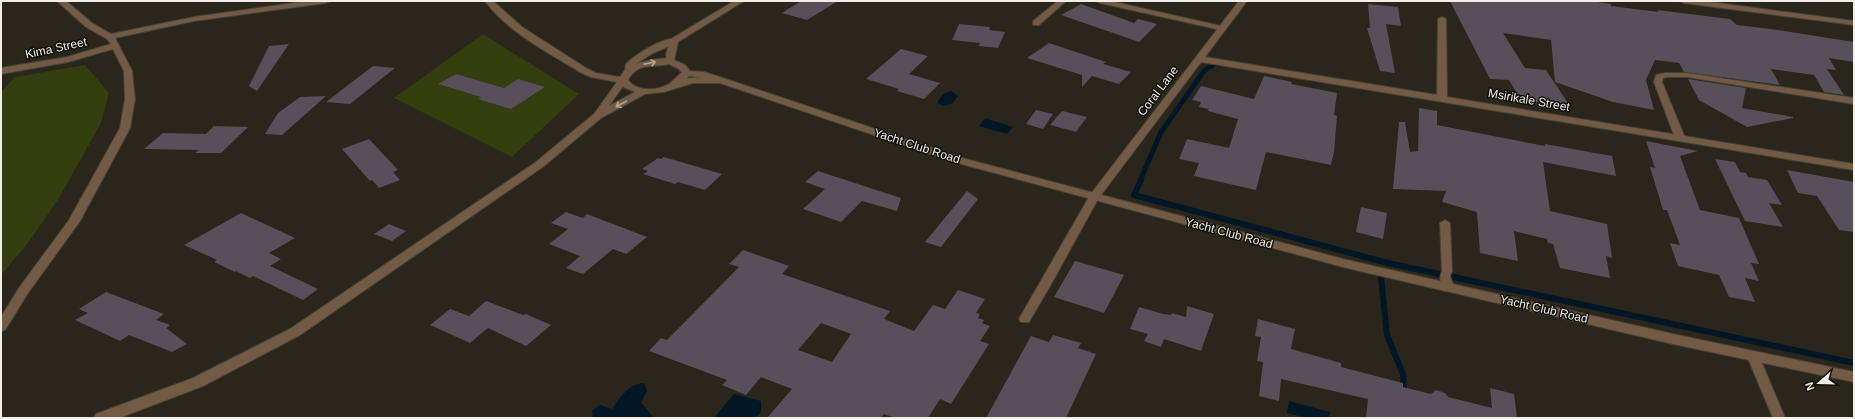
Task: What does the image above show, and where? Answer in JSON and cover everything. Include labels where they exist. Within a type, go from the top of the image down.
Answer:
[{"type":"street","points":[[1,327],[23,291],[74,221],[125,128],[130,99],[128,71],[113,41],[89,25],[61,1]]},
{"type":"street","name":"Kima Street","points":[[1,71],[68,59],[113,41],[194,19],[326,1]]},
{"type":"street","points":[[489,1],[493,7],[510,21],[582,70],[594,75],[623,80]]},
{"type":"street","points":[[598,116],[623,80],[629,66],[635,60],[660,46],[674,41],[740,1]]},
{"type":"street","name":"Coral Lane","points":[[1094,197],[1243,1]]},
{"type":"street","points":[[1684,1],[1854,24]]},
{"type":"street","points":[[1442,19],[1442,98]]},
{"type":"street","points":[[628,71],[641,65],[670,61],[670,54],[674,41]]},
{"type":"street","name":"Msirikale Street","points":[[1199,59],[1854,167]]},
{"type":"street","name":"Yacht Club Road","points":[[670,61],[682,67],[687,73],[704,75],[720,80],[958,160],[1094,197],[1369,270],[1753,356],[1854,377]]},
{"type":"street","points":[[670,87],[687,73]]},
{"type":"street","points":[[623,80],[626,86],[633,90],[644,92],[657,91],[692,80],[720,80]]},
{"type":"street","points":[[101,418],[118,413],[198,382],[295,332],[540,164],[598,116],[644,92]]},
{"type":"lane","points":[[1036,23],[1062,1]]},
{"type":"lane","points":[[1100,1],[1221,28]]},
{"type":"lane","points":[[1680,138],[1658,82],[1659,77],[1665,75],[1687,75],[1854,101]]},
{"type":"lane","points":[[1025,319],[1094,197]]},
{"type":"lane","points":[[1444,223],[1446,276],[1448,288]]},
{"type":"lane","points":[[1753,356],[1779,418]]},
{"type":"green space","points":[[483,34],[579,94],[512,157],[394,98]]},
{"type":"green space","points":[[85,65],[109,93],[101,123],[59,198],[28,243],[1,275],[1,92],[15,77]]},
{"type":"water","points":[[951,91],[958,96],[953,103],[944,106],[937,103],[943,94]]},
{"type":"water","points":[[985,118],[1013,127],[1007,134],[979,126]]},
{"type":"water","points":[[644,383],[647,391],[641,402],[653,417],[652,418],[593,418],[592,410],[600,405],[612,409],[629,389],[638,384]]},
{"type":"water","points":[[734,394],[761,401],[761,412],[755,418],[714,418]]},
{"type":"water","points":[[1289,401],[1330,412],[1329,418],[1307,418],[1287,413]]},
{"type":"building","points":[[801,1],[838,1],[807,20],[782,13]]},
{"type":"building","points":[[1450,1],[1591,1],[1611,4],[1611,6],[1730,19],[1737,25],[1854,42],[1854,62],[1829,58],[1836,70],[1827,69],[1844,95],[1824,92],[1814,75],[1771,69],[1780,85],[1684,72],[1679,63],[1655,60],[1646,80],[1654,110],[1613,102],[1555,82],[1551,40],[1503,33],[1525,68],[1546,70],[1570,106],[1530,103],[1529,101],[1521,100],[1509,80],[1490,79]]},
{"type":"building","points":[[1081,4],[1134,23],[1138,19],[1157,24],[1139,42],[1061,15]]},
{"type":"building","points":[[1368,4],[1398,7],[1401,26],[1386,24],[1395,73],[1380,71],[1367,28],[1370,28]]},
{"type":"building","points":[[959,24],[990,27],[989,30],[1005,32],[998,48],[979,46],[980,43],[952,40]]},
{"type":"building","points":[[1049,43],[1106,62],[1103,64],[1131,72],[1119,84],[1092,76],[1082,87],[1082,75],[1027,58]]},
{"type":"building","points":[[289,44],[257,91],[249,86],[269,46]]},
{"type":"building","points":[[901,49],[928,56],[909,74],[940,83],[924,99],[897,91],[899,89],[866,79]]},
{"type":"building","points":[[373,66],[395,68],[350,104],[326,102]]},
{"type":"building","points":[[456,74],[504,88],[518,79],[545,87],[511,109],[478,99],[481,97],[438,84]]},
{"type":"building","points":[[1264,76],[1292,82],[1291,84],[1337,93],[1334,115],[1337,116],[1334,152],[1331,165],[1266,152],[1256,190],[1194,176],[1199,163],[1179,159],[1187,139],[1229,148],[1238,119],[1199,107],[1201,102],[1192,100],[1201,86],[1254,99]]},
{"type":"building","points":[[1688,79],[1746,88],[1742,108],[1793,118],[1747,127],[1699,100]]},
{"type":"building","points":[[326,96],[282,135],[265,134],[278,113],[300,97]]},
{"type":"building","points":[[1419,108],[1437,111],[1437,125],[1545,146],[1545,144],[1612,156],[1616,176],[1543,162],[1550,211],[1607,224],[1612,258],[1606,256],[1610,278],[1560,268],[1553,244],[1548,243],[1547,239],[1514,231],[1518,261],[1480,253],[1477,212],[1442,202],[1446,191],[1393,189],[1399,122],[1405,122],[1410,152],[1418,151]]},
{"type":"building","points":[[1036,110],[1053,114],[1043,129],[1026,124]]},
{"type":"building","points":[[1062,111],[1087,117],[1076,132],[1050,125]]},
{"type":"building","points":[[214,126],[248,127],[221,153],[195,153],[199,150],[144,149],[163,133],[206,134]]},
{"type":"building","points":[[369,139],[398,170],[393,172],[400,180],[379,188],[372,180],[370,181],[342,149]]},
{"type":"building","points":[[1646,141],[1698,151],[1680,156],[1700,210],[1739,218],[1759,264],[1751,263],[1759,281],[1745,278],[1755,302],[1729,297],[1719,275],[1678,266],[1670,243],[1680,245],[1667,210],[1663,210],[1650,167],[1655,168]]},
{"type":"building","points":[[664,157],[722,174],[705,190],[678,182],[675,184],[643,174],[648,171],[642,169],[658,158],[661,159]]},
{"type":"building","points":[[1715,159],[1735,162],[1740,172],[1746,173],[1748,177],[1767,180],[1782,205],[1769,203],[1783,227],[1745,221]]},
{"type":"building","points":[[1787,170],[1854,182],[1854,232],[1839,230],[1817,196],[1798,193]]},
{"type":"building","points":[[818,171],[901,198],[897,211],[862,201],[841,222],[803,209],[825,189],[805,182]]},
{"type":"building","points":[[967,191],[978,199],[941,247],[925,242]]},
{"type":"building","points":[[1361,207],[1387,213],[1383,239],[1356,232]]},
{"type":"building","points":[[566,212],[583,218],[587,214],[647,237],[626,254],[613,249],[583,274],[566,268],[580,256],[549,244],[568,229],[551,223]]},
{"type":"building","points":[[241,213],[295,238],[269,253],[281,259],[270,266],[318,289],[303,300],[253,276],[250,278],[236,271],[235,272],[214,262],[217,260],[184,245]]},
{"type":"building","points":[[389,224],[406,231],[392,241],[374,234]]},
{"type":"building","points":[[743,250],[789,266],[782,274],[890,311],[884,319],[914,331],[933,305],[945,309],[958,290],[985,299],[976,313],[980,314],[978,318],[984,320],[982,323],[990,326],[980,341],[989,344],[951,404],[940,399],[928,418],[895,418],[884,414],[881,418],[767,418],[792,389],[761,377],[746,395],[722,385],[727,380],[649,351],[661,338],[667,340],[739,267],[729,264]],"holes":[[[821,323],[851,334],[832,362],[798,350]]]},
{"type":"building","points":[[1075,261],[1124,275],[1104,313],[1054,297]]},
{"type":"building","points":[[106,292],[164,314],[156,320],[170,325],[166,328],[187,344],[172,352],[129,335],[120,341],[75,320],[88,313],[79,309]]},
{"type":"building","points":[[486,301],[523,315],[526,314],[551,325],[526,346],[488,328],[470,343],[430,325],[450,309],[469,316]]},
{"type":"building","points":[[1187,306],[1214,314],[1201,351],[1164,339],[1161,347],[1144,341],[1148,334],[1130,329],[1139,307],[1163,314],[1171,315],[1172,313],[1186,317]]},
{"type":"building","points":[[1258,319],[1295,329],[1291,349],[1341,363],[1341,367],[1403,383],[1403,387],[1431,394],[1436,390],[1445,393],[1448,397],[1492,408],[1490,388],[1514,394],[1517,418],[1366,418],[1368,399],[1281,379],[1279,401],[1259,396],[1263,362],[1257,361],[1261,337],[1255,336]]},
{"type":"building","points":[[1053,335],[1081,343],[1078,348],[1096,354],[1066,418],[986,418],[1031,336],[1049,342]]},
{"type":"waterway","points":[[1140,181],[1161,132],[1204,71],[1214,64]]},
{"type":"waterway","points":[[1141,180],[1134,195],[1388,263],[1854,363]]},
{"type":"waterway","points":[[1381,277],[1387,335],[1403,374],[1404,394]]}]
